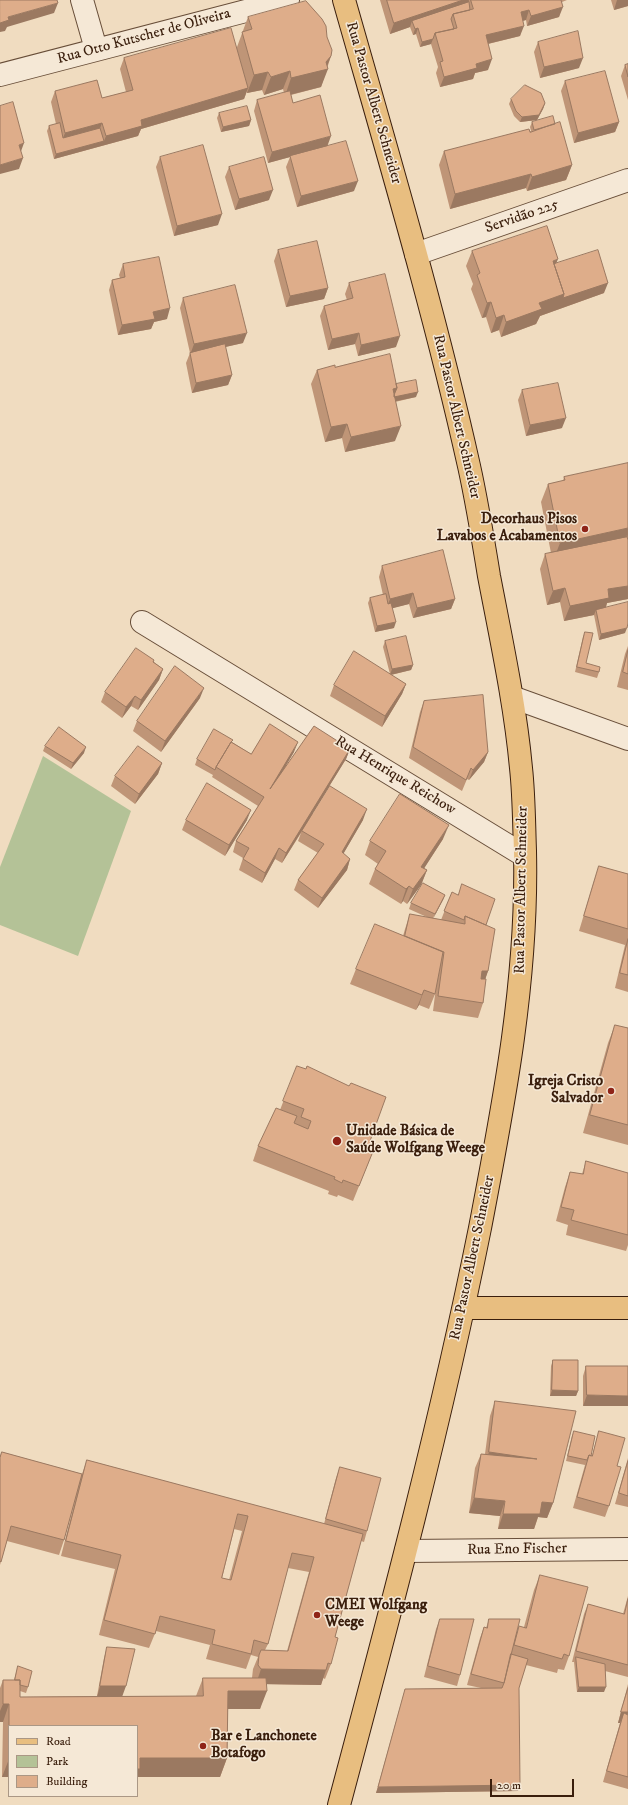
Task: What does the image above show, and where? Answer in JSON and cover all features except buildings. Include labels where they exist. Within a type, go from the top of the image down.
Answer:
[{"type":"main road","name":"Rua Pastor Albert Schneider","points":[[339,1805],[406,1551],[464,1308],[502,1118],[524,952],[525,856],[522,772],[512,697],[470,470],[416,254],[344,0]]},
{"type":"main road","points":[[464,1308],[628,1308]]},
{"type":"street","points":[[82,0],[96,49]]},
{"type":"street","name":"Rua Otto Kutscher de Oliveira","points":[[0,75],[288,0]]},
{"type":"street","name":"Servidão 225","points":[[416,254],[628,180]]},
{"type":"street","name":"Rua Henrique Reichow","points":[[142,622],[525,856]]},
{"type":"street","points":[[512,697],[628,739]]},
{"type":"street","name":"Rua Eno Fischer","points":[[406,1551],[628,1549]]},
{"type":"green space","points":[[43,756],[131,811],[78,956],[0,925],[0,867]]},
{"type":"place","name":"Decorhaus Pisos Lavabos e Acabamentos","points":[[585,529]]},
{"type":"place","name":"Igreja Cristo Salvador","points":[[611,1091]]},
{"type":"place","name":"Unidade Básica de Saúde Wolfgang Weege","points":[[337,1141]]},
{"type":"place","name":"CMEI Wolfgang Weege","points":[[317,1615]]},
{"type":"place","name":"Bar e Lanchonete Botafogo","points":[[203,1746]]}]
